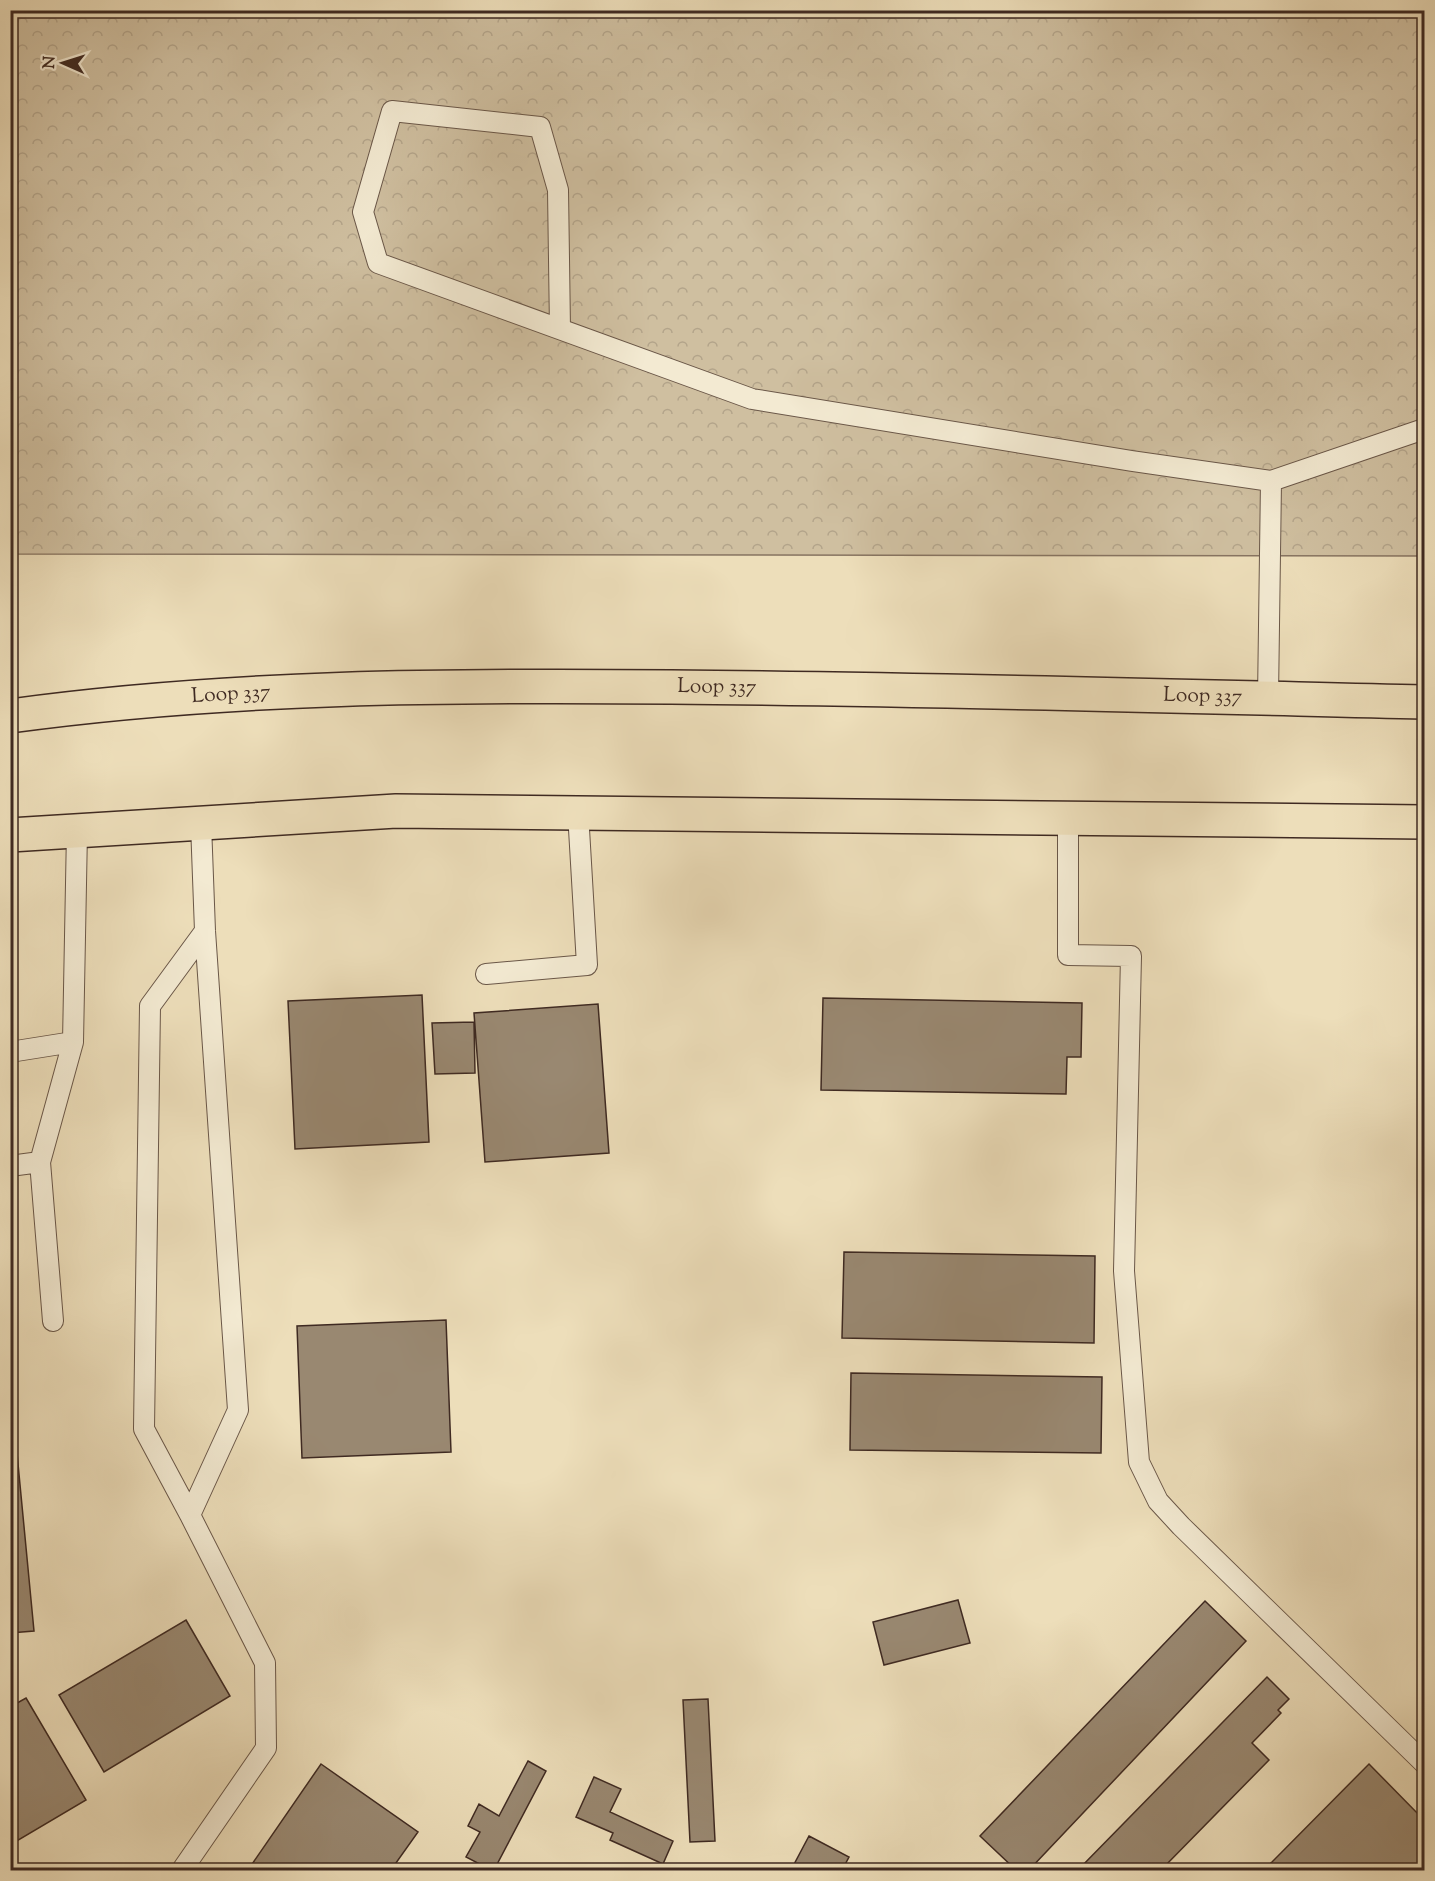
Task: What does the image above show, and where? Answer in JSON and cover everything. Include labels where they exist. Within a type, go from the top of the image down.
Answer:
[{"type":"main road","name":"Loop 337","points":[[10,716],[141,701],[402,688],[706,687],[1005,691],[1425,702]]},
{"type":"main road","points":[[10,836],[396,811],[1425,822]]},
{"type":"lane","points":[[560,329],[558,190],[540,127],[392,111],[363,212],[378,263],[752,399],[1132,462],[1271,481],[1425,429]]},
{"type":"lane","points":[[1268,698],[1271,481]]},
{"type":"lane","points":[[486,974],[587,965],[578,812]]},
{"type":"lane","points":[[1068,817],[1068,955],[1131,956],[1124,1271],[1139,1462],[1158,1501],[1181,1526],[1425,1762]]},
{"type":"lane","points":[[190,1515],[238,1410],[205,931],[201,824]]},
{"type":"lane","points":[[53,1321],[40,1162],[73,1042],[78,831]]},
{"type":"lane","points":[[182,1870],[266,1748],[265,1663],[144,1429],[150,1006],[205,931]]},
{"type":"lane","points":[[10,1052],[73,1042]]},
{"type":"lane","points":[[10,1166],[40,1162]]},
{"type":"green space","points":[[11,11],[1424,11],[1424,556],[11,554]]},
{"type":"building","points":[[422,995],[429,1142],[295,1149],[288,1001]]},
{"type":"building","points":[[823,998],[1082,1003],[1081,1057],[1067,1057],[1066,1094],[821,1090]]},
{"type":"building","points":[[598,1004],[609,1153],[485,1162],[474,1013]]},
{"type":"building","points":[[474,1022],[475,1073],[435,1074],[432,1023]]},
{"type":"building","points":[[844,1252],[1095,1256],[1094,1343],[842,1338]]},
{"type":"building","points":[[446,1320],[451,1452],[302,1458],[297,1326]]},
{"type":"building","points":[[851,1373],[1102,1377],[1101,1453],[850,1450]]},
{"type":"building","points":[[10,1380],[34,1631],[10,1633]]},
{"type":"building","points":[[958,1600],[970,1643],[884,1665],[873,1622]]},
{"type":"building","points":[[1205,1601],[1246,1641],[1029,1870],[1016,1870],[980,1836]]},
{"type":"building","points":[[186,1620],[230,1696],[104,1772],[59,1695]]},
{"type":"building","points":[[1267,1677],[1289,1699],[1278,1710],[1281,1713],[1252,1743],[1269,1760],[1161,1870],[1078,1870]]},
{"type":"building","points":[[26,1698],[86,1800],[10,1845],[10,1707]]},
{"type":"building","points":[[708,1699],[715,1841],[690,1842],[683,1700]]},
{"type":"building","points":[[528,1761],[546,1771],[494,1870],[491,1870],[466,1857],[480,1832],[468,1826],[479,1804],[499,1816]]},
{"type":"building","points":[[321,1764],[418,1832],[391,1870],[248,1870]]},
{"type":"building","points":[[1369,1764],[1424,1820],[1424,1857],[1411,1870],[1264,1870]]},
{"type":"building","points":[[594,1777],[621,1789],[610,1812],[673,1841],[663,1864],[610,1840],[613,1833],[576,1817]]},
{"type":"building","points":[[809,1836],[849,1857],[842,1870],[791,1870]]}]
